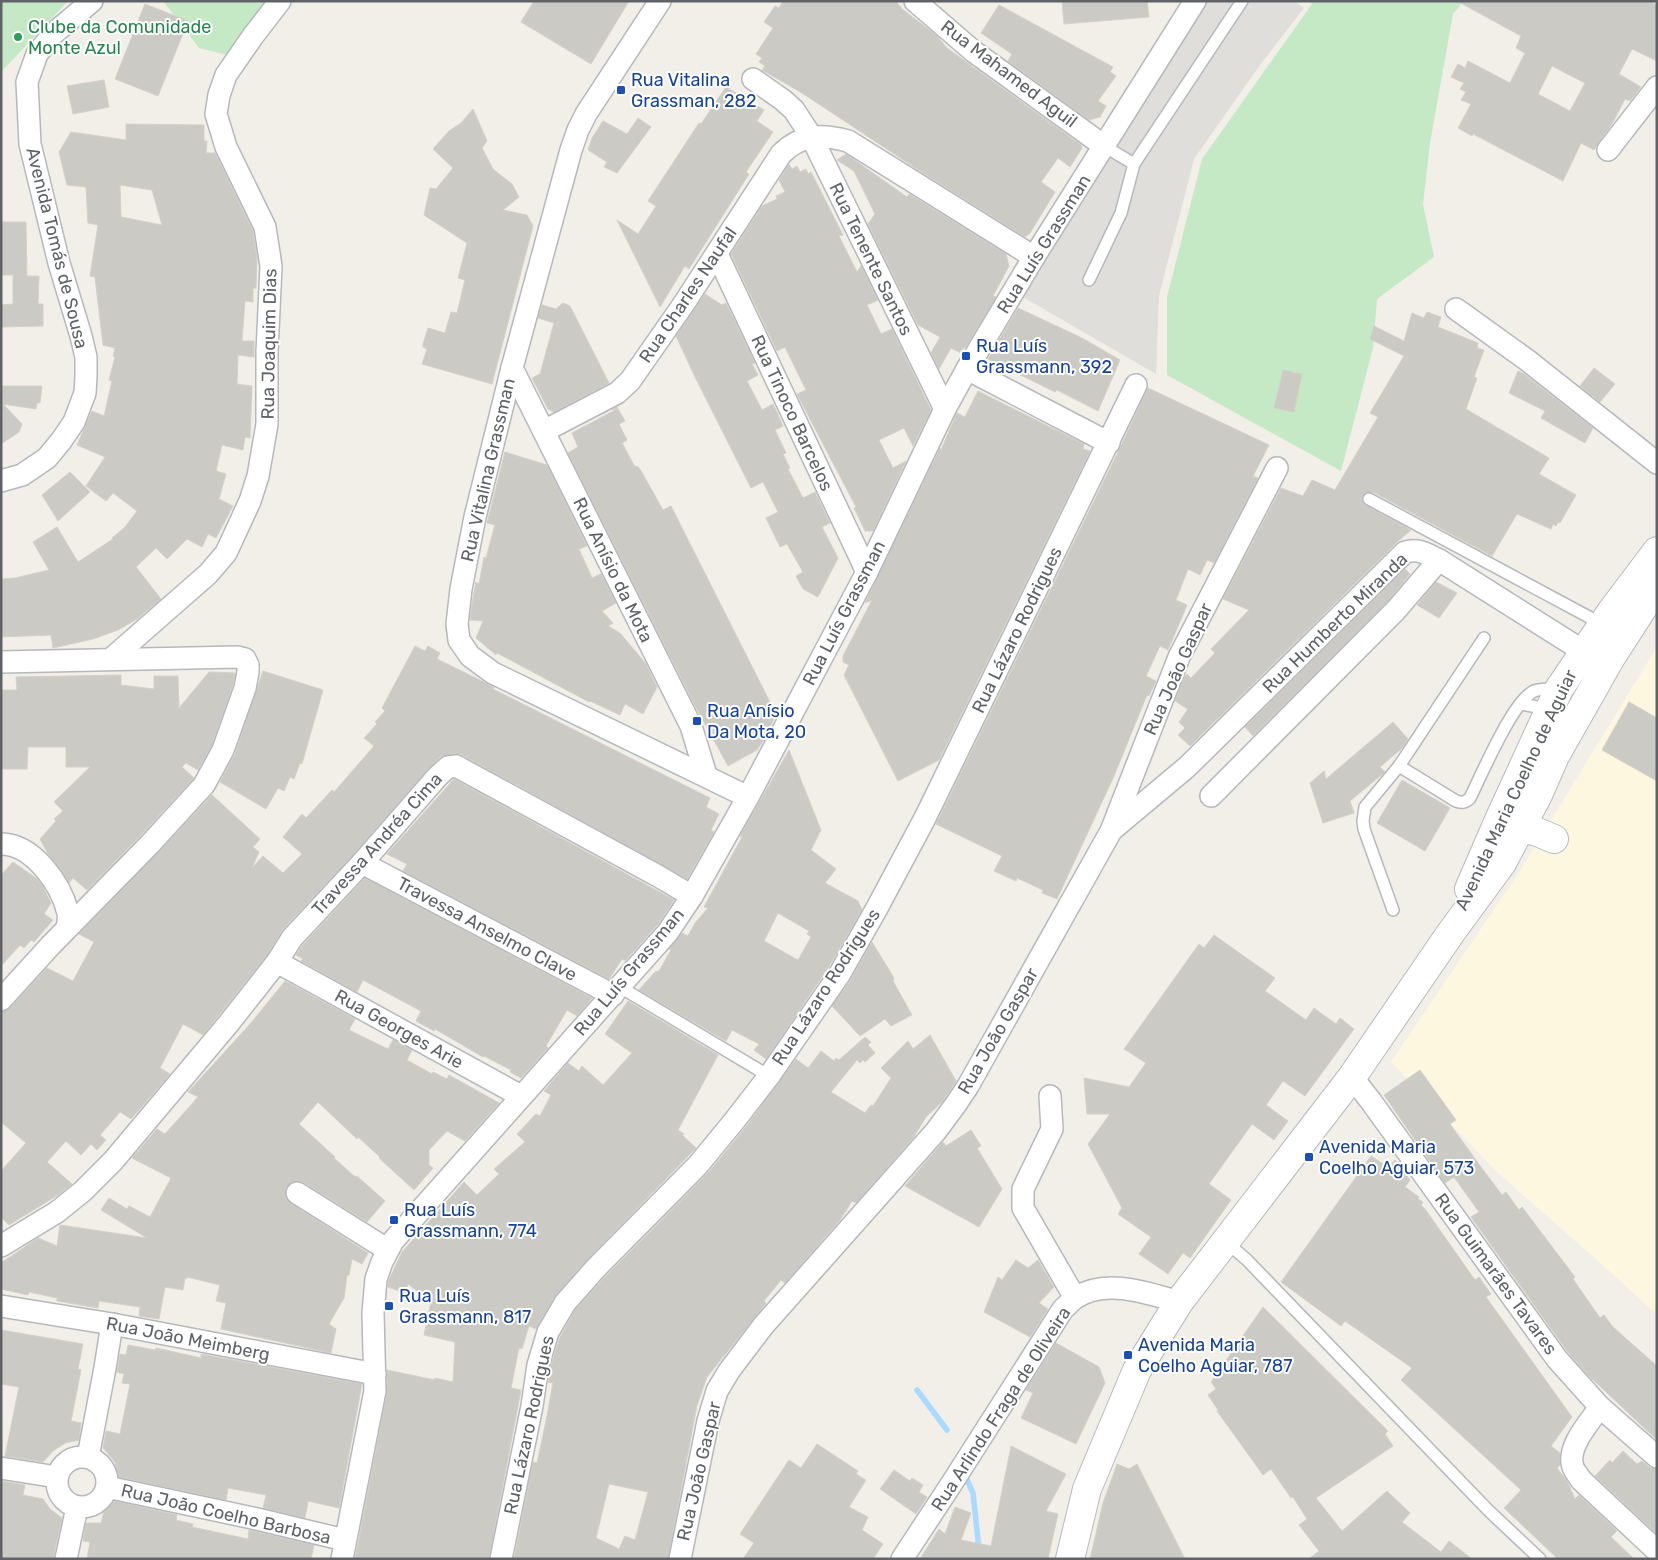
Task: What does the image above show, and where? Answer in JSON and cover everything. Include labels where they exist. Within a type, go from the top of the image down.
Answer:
[{"type":"main road","name":"Avenida Maria Coelho de Aguiar","points":[[1450,934],[1498,822],[1564,682],[1602,624],[1657,551]]},
{"type":"main road","name":"Avenida Maria Coelho de Aguiar","points":[[1070,1559],[1087,1490],[1117,1414],[1137,1370],[1179,1302],[1352,1077],[1450,934],[1502,863],[1538,794],[1555,756],[1610,659],[1657,586]]},
{"type":"main road","points":[[1538,794],[1564,682]]},
{"type":"main road","points":[[1519,829],[1536,831],[1554,839]]},
{"type":"street","name":"Avenida Tomás de Sousa","points":[[1,481],[22,475],[47,458],[74,422],[85,393],[86,357],[82,336],[59,263],[30,144],[27,82],[37,54],[53,34],[92,1]]},
{"type":"street","name":"Rua Joaquim Dias","points":[[111,659],[208,574],[226,553],[250,501],[258,476],[267,424],[267,352],[271,266],[265,227],[226,147],[216,114],[219,95],[226,75],[252,36],[280,1]]},
{"type":"street","name":"Rua Vitalina Grassman","points":[[660,1],[578,130],[512,368],[475,517],[461,589],[457,624],[459,640],[470,656],[494,673],[748,797]]},
{"type":"street","name":"Rua Mahamed Aguil","points":[[914,1],[973,51],[1104,146]]},
{"type":"street","name":"Rua Luís Grassman","points":[[344,1550],[374,1402],[376,1279],[388,1250],[393,1241],[421,1208],[668,932],[692,896],[748,797],[867,572],[945,409],[967,369],[1034,257],[1195,1]]},
{"type":"street","name":"Rua Tenente Santos","points":[[753,79],[794,110],[811,136],[945,409]]},
{"type":"street","points":[[1608,150],[1657,87]]},
{"type":"street","points":[[811,136],[831,136],[848,141],[1034,257]]},
{"type":"street","name":"Rua Charles Naufal","points":[[544,432],[617,393],[626,385],[683,305],[781,154],[788,147],[811,136]]},
{"type":"street","name":"Rua Tinoco Barcelos","points":[[717,254],[867,572]]},
{"type":"street","points":[[1456,309],[1526,360],[1657,463]]},
{"type":"street","name":"Rua Anísio da Mota","points":[[512,368],[690,726],[706,775]]},
{"type":"street","points":[[967,369],[1109,443]]},
{"type":"street","name":"Rua Lázaro Rodrigues","points":[[501,1559],[532,1406],[538,1366],[548,1332],[565,1303],[595,1269],[698,1165],[735,1120],[769,1076],[838,975],[882,900],[925,818],[1136,385]]},
{"type":"street","name":"Rua João Gaspar","points":[[680,1559],[708,1421],[717,1392],[763,1326],[936,1131],[956,1104],[1111,830],[1179,657],[1277,468]]},
{"type":"street","name":"Rua Humberto Miranda","points":[[1111,830],[1187,767],[1405,552],[1418,550],[1439,560],[1583,651]]},
{"type":"street","points":[[1211,796],[1396,610],[1439,560]]},
{"type":"street","points":[[1,662],[242,658],[245,659],[248,665],[245,688],[222,750],[204,785],[1,1000]]},
{"type":"street","name":"Travessa Andréa Cima","points":[[1,1246],[57,1212],[83,1191],[113,1161],[229,1022],[276,962],[292,938],[448,767],[452,766],[463,770],[650,871],[692,896]]},
{"type":"street","points":[[1,844],[8,844],[31,854],[42,865],[63,899],[68,914],[68,928]]},
{"type":"street","name":"Travessa Anselmo Clave","points":[[362,863],[616,991]]},
{"type":"street","name":"Rua Georges Arie","points":[[276,962],[521,1096]]},
{"type":"street","name":"Rua Guimarães Tavares","points":[[1352,1077],[1557,1358],[1600,1407],[1657,1457]]},
{"type":"street","points":[[1050,1096],[1052,1129],[1023,1190],[1023,1208],[1076,1298]]},
{"type":"street","points":[[297,1193],[388,1250]]},
{"type":"street","name":"Rua Arlindo Fraga de Oliveira","points":[[902,1559],[1063,1309],[1076,1298],[1102,1289],[1144,1292],[1179,1302]]},
{"type":"street","name":"Rua João Meimberg","points":[[1,1306],[112,1324],[375,1374]]},
{"type":"street","points":[[88,1458],[112,1324]]},
{"type":"street","points":[[1600,1407],[1579,1437],[1571,1454],[1573,1466],[1581,1480],[1657,1551]]},
{"type":"street","points":[[78,1457],[88,1458],[97,1461],[103,1468],[107,1478],[107,1487],[103,1496],[96,1503],[87,1507],[77,1507],[63,1499],[59,1493],[57,1478],[61,1468],[68,1461],[78,1457]]},
{"type":"street","points":[[1,1468],[57,1478]]},
{"type":"street","name":"Rua João Coelho Barbosa","points":[[107,1487],[257,1519],[344,1550]]},
{"type":"street","points":[[66,1559],[77,1507]]},
{"type":"lane","points":[[1089,280],[1121,213],[1134,164],[1242,1]]},
{"type":"lane","points":[[1104,146],[1134,164]]},
{"type":"lane","points":[[1369,499],[1602,624]]},
{"type":"lane","points":[[1393,910],[1367,839],[1363,821],[1365,808],[1399,766],[1484,638]]},
{"type":"lane","points":[[1399,766],[1456,801],[1467,802],[1510,718],[1520,704],[1536,690],[1564,682]]},
{"type":"lane","points":[[1520,704],[1538,708],[1546,717]]},
{"type":"lane","points":[[616,991],[769,1076]]},
{"type":"lane","points":[[1225,1240],[1247,1260],[1488,1510],[1540,1559]]},
{"type":"shaded area","points":[[1206,1],[1294,1],[1304,8],[1260,65],[1194,159],[1159,296],[1156,374],[1021,296]]},
{"type":"shaded area","points":[[1657,647],[1657,1315],[1496,1171],[1391,1062],[1518,874]]},
{"type":"green space","name":"Clube da Comunidade Monte Azul","points":[[1,1],[68,1],[1,72]]},
{"type":"green space","points":[[163,1],[265,1],[227,55],[199,48]]},
{"type":"green space","points":[[1309,1],[1464,1],[1453,14],[1430,143],[1423,204],[1434,257],[1377,299],[1373,348],[1341,471],[1167,375],[1167,297],[1202,159],[1312,4]]},
{"type":"building","points":[[534,1],[629,1],[591,64],[521,22]]},
{"type":"building","points":[[783,1],[895,1],[901,8],[936,35],[947,48],[1081,145],[1082,148],[1070,167],[1058,158],[1041,182],[1055,192],[1030,233],[1025,237],[923,173],[802,93],[762,70],[765,66],[759,62],[762,58],[756,54],[773,28],[764,22],[775,6],[779,8]]},
{"type":"building","points":[[1062,1],[1147,1],[1149,17],[1064,24]]},
{"type":"building","points":[[1457,1],[1652,1],[1657,7],[1657,61],[1632,49],[1619,74],[1641,87],[1630,101],[1625,99],[1613,122],[1594,150],[1581,143],[1563,181],[1458,128],[1471,104],[1461,100],[1466,92],[1460,89],[1464,83],[1451,77],[1458,64],[1465,68],[1468,61],[1510,83],[1525,53],[1516,48],[1521,36]],"holes":[[[1552,66],[1585,83],[1570,111],[1538,94]]]},
{"type":"building","points":[[145,4],[188,21],[158,96],[115,79]]},
{"type":"building","points":[[999,5],[1113,67],[1110,72],[1116,76],[1098,101],[1106,106],[1100,117],[1089,120],[1008,61],[1012,54],[981,33]]},
{"type":"building","points":[[104,80],[109,107],[73,114],[67,86]]},
{"type":"building","points":[[726,87],[764,110],[757,121],[773,132],[746,172],[749,174],[689,269],[685,266],[660,307],[617,220],[638,234],[656,206],[648,201],[699,123],[701,124]]},
{"type":"building","points":[[473,109],[487,141],[482,148],[493,169],[512,184],[519,197],[503,210],[527,215],[533,226],[492,384],[422,364],[427,349],[423,347],[423,344],[428,328],[445,333],[451,312],[457,313],[465,280],[458,278],[467,243],[424,215],[430,188],[436,189],[453,168],[433,149]]},
{"type":"building","points":[[638,118],[651,127],[617,173],[604,167],[607,162],[588,150],[592,138],[603,121],[627,134]]},
{"type":"building","points":[[126,124],[204,125],[204,141],[207,141],[206,153],[215,153],[253,231],[257,258],[256,288],[253,288],[253,302],[245,301],[242,341],[254,341],[254,357],[238,355],[237,384],[252,386],[250,438],[245,437],[243,450],[222,445],[216,471],[226,474],[219,499],[233,506],[216,538],[208,534],[202,547],[187,539],[167,559],[156,548],[136,567],[161,599],[137,619],[118,630],[93,639],[53,648],[51,635],[1,637],[1,579],[15,578],[49,570],[33,542],[57,527],[78,562],[113,539],[137,511],[113,493],[106,501],[86,486],[105,457],[77,445],[92,411],[104,416],[112,381],[109,380],[115,357],[113,356],[115,348],[103,345],[95,277],[90,276],[98,225],[88,223],[86,187],[67,185],[59,152],[71,132],[126,140]],"holes":[[[120,185],[152,190],[162,225],[121,217]]]},
{"type":"building","points":[[846,154],[907,197],[909,194],[1006,254],[1009,266],[993,296],[996,297],[965,348],[961,353],[951,348],[939,369],[931,353],[940,337],[918,325],[868,224],[875,214],[854,171],[837,160]]},
{"type":"building","points":[[789,164],[792,169],[797,166],[800,172],[806,169],[808,174],[811,172],[843,235],[839,236],[857,272],[861,266],[878,300],[867,305],[881,334],[892,329],[931,410],[913,446],[904,428],[879,440],[893,468],[906,461],[873,531],[865,531],[854,508],[856,507],[797,394],[806,390],[785,347],[777,351],[731,254],[762,206],[777,199],[776,196],[785,192],[779,180]]},
{"type":"building","points":[[1,222],[26,222],[27,276],[39,276],[38,304],[43,304],[43,326],[1,327],[1,305],[13,304],[13,275],[1,275]]},
{"type":"building","points":[[705,294],[722,305],[726,303],[755,363],[752,364],[758,375],[747,381],[762,410],[773,404],[783,426],[775,430],[786,453],[783,454],[790,468],[788,469],[803,498],[815,492],[830,523],[822,527],[838,558],[818,597],[803,589],[796,576],[803,572],[787,544],[780,547],[766,518],[778,512],[763,482],[751,488],[676,336]]},
{"type":"building","points":[[563,303],[570,306],[609,383],[554,412],[548,409],[532,378],[540,374],[554,323],[538,318],[542,305],[556,309]]},
{"type":"building","points":[[1018,308],[1082,338],[1120,360],[1098,411],[988,359]]},
{"type":"building","points":[[1427,312],[1441,317],[1438,327],[1478,343],[1477,348],[1484,350],[1474,377],[1477,378],[1466,409],[1549,458],[1539,474],[1576,495],[1560,523],[1558,522],[1556,526],[1553,524],[1551,529],[1517,514],[1492,556],[1373,492],[1365,493],[1362,499],[1365,505],[1411,530],[1190,746],[1178,735],[1185,728],[1179,722],[1188,709],[1175,701],[1184,677],[1187,674],[1191,678],[1215,653],[1211,649],[1249,610],[1223,599],[1281,488],[1303,496],[1312,480],[1335,490],[1378,417],[1370,413],[1404,356],[1370,339],[1374,326],[1404,341],[1412,313],[1424,318]]},
{"type":"building","points":[[1594,368],[1615,384],[1600,402],[1580,386]]},
{"type":"building","points":[[1283,370],[1302,374],[1294,412],[1274,408]]},
{"type":"building","points":[[1518,371],[1593,428],[1585,443],[1541,418],[1545,411],[1509,393]]},
{"type":"building","points":[[1,386],[42,386],[40,403],[37,403],[36,409],[3,404],[22,424],[19,432],[1,444]]},
{"type":"building","points":[[1148,388],[1269,445],[1253,476],[1258,478],[1214,563],[1207,560],[1200,575],[1188,569],[1176,600],[1187,605],[1168,650],[1160,646],[1146,676],[1156,681],[1149,696],[1147,695],[1114,776],[1057,899],[1042,893],[1043,890],[1017,878],[1016,881],[994,871],[1002,856],[936,824]]},
{"type":"building","points":[[978,391],[1084,444],[1083,449],[1090,451],[939,760],[898,781],[844,675],[849,665],[843,662],[843,656],[872,600],[865,603],[940,448],[941,450],[957,413],[965,417]]},
{"type":"building","points":[[617,407],[625,421],[619,424],[627,440],[622,443],[635,467],[637,466],[640,469],[663,510],[671,506],[776,714],[757,750],[728,766],[693,702],[568,453],[578,447],[572,433],[617,409],[612,410]]},
{"type":"building","points":[[505,452],[547,465],[587,546],[579,549],[592,578],[601,574],[616,603],[602,611],[613,623],[608,626],[620,633],[646,664],[657,687],[643,714],[625,704],[620,715],[589,702],[497,653],[496,655],[476,638],[483,621],[470,620],[473,598],[476,582],[479,584],[484,557],[486,558],[495,525],[487,523]]},
{"type":"building","points":[[70,472],[90,492],[58,521],[42,495]]},
{"type":"building","points":[[1405,569],[1410,574],[1387,602],[1253,736],[1245,727]]},
{"type":"building","points":[[1436,582],[1457,593],[1439,618],[1417,605]]},
{"type":"building","points":[[415,646],[425,651],[428,646],[440,653],[437,659],[710,798],[706,807],[719,814],[711,830],[714,832],[687,879],[462,755],[454,754],[440,757],[353,855],[283,929],[267,955],[203,1035],[183,1024],[160,1068],[170,1074],[131,1119],[120,1112],[100,1135],[106,1140],[97,1150],[91,1144],[81,1155],[66,1141],[47,1162],[72,1184],[58,1195],[9,1225],[1,1217],[1,1171],[26,1143],[1,1122],[1,1012],[10,1008],[47,968],[73,981],[94,942],[79,934],[212,795],[260,839],[253,847],[259,852],[252,868],[263,856],[283,873],[302,854],[283,837],[302,814],[306,818],[332,790],[334,792],[374,746],[364,738],[377,724],[375,722],[385,711],[382,708]]},
{"type":"building","points":[[263,671],[323,690],[302,764],[300,763],[294,779],[290,777],[284,791],[278,788],[266,809],[220,782],[235,754]]},
{"type":"building","points":[[209,672],[235,673],[233,685],[212,745],[198,770],[186,763],[182,767],[194,778],[87,890],[73,878],[69,883],[48,854],[40,839],[56,821],[54,819],[63,811],[54,802],[90,767],[66,767],[66,747],[28,747],[27,769],[1,769],[1,690],[17,690],[16,677],[121,675],[121,685],[154,689],[154,676],[178,676],[179,708]]},
{"type":"building","points":[[1629,702],[1657,718],[1657,781],[1602,750]]},
{"type":"building","points":[[1393,722],[1408,739],[1401,749],[1380,767],[1385,772],[1350,801],[1354,813],[1323,823],[1310,783],[1324,771],[1326,779]]},
{"type":"building","points":[[789,750],[821,830],[811,850],[836,869],[825,883],[858,901],[862,910],[828,968],[766,1059],[754,1050],[759,1044],[732,1030],[726,1041],[639,990],[655,972],[659,971],[671,950],[669,949],[682,933],[688,936],[695,923],[708,908],[704,907],[742,837],[740,836]],"holes":[[[778,913],[809,931],[807,934],[811,937],[798,960],[764,941]]]},
{"type":"building","points":[[454,779],[674,900],[658,924],[625,961],[622,959],[609,979],[403,871],[407,864],[387,854]]},
{"type":"building","points":[[1402,780],[1450,808],[1425,851],[1377,823]]},
{"type":"building","points":[[13,862],[36,878],[42,885],[51,903],[44,914],[53,920],[34,942],[31,940],[24,948],[20,945],[1,966],[1,875]]},
{"type":"building","points":[[365,878],[592,998],[577,1016],[567,1010],[546,1046],[548,1048],[521,1078],[510,1072],[511,1070],[483,1057],[435,1029],[434,1031],[416,1021],[421,1011],[363,980],[357,992],[301,961],[303,959],[296,955],[302,946]]},
{"type":"building","points":[[1214,935],[1275,978],[1265,991],[1306,1020],[1314,1008],[1336,1024],[1340,1018],[1354,1029],[1305,1096],[1283,1081],[1266,1105],[1288,1121],[1274,1140],[1252,1124],[1209,1184],[1231,1200],[1190,1258],[1183,1253],[1168,1274],[1139,1254],[1151,1237],[1118,1214],[1122,1208],[1088,1144],[1110,1114],[1087,1114],[1084,1078],[1129,1087],[1146,1063],[1124,1049],[1199,944],[1204,948]]},
{"type":"building","points":[[872,942],[894,978],[893,981],[912,1015],[891,1026],[885,1019],[860,1036],[832,1006],[850,981]]},
{"type":"building","points":[[285,981],[355,1019],[349,1030],[388,1049],[393,1040],[412,1050],[407,1060],[432,1074],[433,1072],[447,1079],[449,1075],[499,1103],[465,1141],[447,1131],[429,1150],[429,1165],[433,1168],[414,1190],[318,1102],[299,1124],[354,1176],[358,1177],[385,1201],[367,1222],[303,1182],[292,1182],[286,1187],[286,1199],[290,1203],[368,1253],[362,1264],[352,1259],[349,1275],[347,1275],[344,1298],[329,1324],[336,1329],[331,1353],[221,1329],[226,1303],[216,1301],[220,1285],[187,1277],[187,1279],[185,1278],[183,1290],[165,1287],[159,1319],[139,1316],[140,1307],[99,1301],[98,1308],[57,1301],[57,1298],[29,1292],[28,1295],[1,1289],[1,1263],[38,1238],[57,1246],[60,1225],[147,1238],[101,1210],[109,1198],[127,1209],[129,1206],[150,1217],[171,1178],[132,1158],[157,1129],[165,1134],[198,1097],[188,1092],[251,1023]]},
{"type":"building","points":[[628,1001],[718,1055],[678,1130],[696,1148],[586,1261],[556,1295],[536,1329],[529,1326],[522,1349],[519,1348],[511,1388],[521,1390],[489,1559],[355,1559],[387,1393],[387,1370],[453,1382],[455,1342],[424,1335],[431,1302],[408,1284],[405,1293],[388,1287],[388,1282],[402,1252],[464,1182],[477,1195],[499,1174],[494,1169],[525,1142],[517,1134],[536,1114],[540,1116],[551,1095],[544,1091],[568,1063],[579,1071],[582,1066],[603,1085],[632,1053],[605,1034]]},
{"type":"building","points":[[930,1035],[956,1081],[943,1101],[926,1117],[913,1138],[856,1203],[852,1201],[840,1220],[785,1283],[781,1280],[764,1301],[766,1303],[707,1377],[697,1405],[668,1559],[514,1559],[533,1462],[537,1463],[546,1421],[553,1383],[548,1382],[550,1368],[560,1337],[575,1310],[708,1173],[745,1128],[796,1059],[808,1068],[821,1051],[834,1061],[836,1058],[839,1060],[865,1037],[871,1042],[868,1045],[875,1053],[865,1062],[863,1060],[860,1063],[857,1060],[831,1092],[865,1113],[871,1105],[873,1106],[891,1078],[881,1068],[908,1041],[913,1049]],"holes":[[[609,1484],[648,1492],[635,1540],[625,1536],[619,1549],[596,1538]]]},
{"type":"building","points":[[1420,1070],[1456,1120],[1450,1124],[1478,1163],[1502,1195],[1506,1192],[1519,1210],[1522,1207],[1575,1277],[1573,1279],[1600,1318],[1604,1315],[1613,1327],[1657,1366],[1657,1440],[1588,1375],[1567,1351],[1471,1217],[1479,1212],[1454,1177],[1445,1183],[1384,1095]]},
{"type":"building","points":[[971,1130],[981,1146],[977,1148],[1002,1189],[979,1227],[905,1186],[943,1142],[946,1146]]},
{"type":"building","points":[[1371,1156],[1389,1168],[1395,1160],[1410,1180],[1405,1187],[1423,1202],[1421,1205],[1475,1280],[1479,1277],[1491,1294],[1486,1297],[1572,1417],[1551,1446],[1560,1453],[1560,1465],[1557,1468],[1568,1483],[1575,1499],[1579,1495],[1617,1531],[1611,1537],[1634,1559],[1558,1559],[1504,1508],[1521,1490],[1401,1380],[1412,1368],[1345,1321],[1341,1326],[1281,1282]]},
{"type":"building","points":[[1016,1260],[1028,1268],[1038,1260],[1054,1287],[1039,1303],[1048,1309],[1030,1337],[984,1312],[998,1277],[1002,1280]]},
{"type":"building","points":[[1263,1307],[1388,1431],[1385,1434],[1393,1446],[1316,1498],[1342,1531],[1387,1491],[1410,1513],[1402,1522],[1441,1552],[1449,1541],[1472,1559],[1309,1559],[1319,1551],[1299,1525],[1307,1519],[1271,1469],[1263,1475],[1217,1411],[1208,1395],[1216,1389],[1211,1382]]},
{"type":"building","points":[[1,1330],[83,1344],[78,1369],[81,1370],[71,1421],[81,1423],[79,1440],[65,1443],[53,1451],[43,1462],[5,1456],[19,1387],[1,1384]]},
{"type":"building","points":[[1056,1343],[1099,1367],[1105,1383],[1076,1444],[1021,1418],[1033,1393],[1026,1390]]},
{"type":"building","points":[[128,1345],[155,1350],[156,1348],[201,1358],[201,1354],[362,1384],[339,1508],[308,1501],[305,1518],[263,1508],[266,1495],[228,1488],[226,1500],[119,1477],[115,1462],[103,1448],[106,1431],[120,1434],[130,1384],[122,1383],[124,1374],[117,1372],[120,1354],[126,1355]]},
{"type":"building","points":[[817,1444],[858,1471],[856,1474],[866,1480],[849,1507],[868,1517],[862,1530],[883,1544],[873,1559],[743,1559],[754,1543],[740,1534],[789,1460],[801,1468]]},
{"type":"building","points":[[1011,1446],[1066,1474],[1046,1511],[1058,1514],[1048,1559],[920,1559],[939,1529],[945,1534],[955,1507],[971,1513],[961,1540],[991,1546]]},
{"type":"building","points":[[1623,1451],[1637,1464],[1642,1461],[1649,1467],[1657,1469],[1657,1534],[1595,1476],[1610,1460],[1612,1463]]},
{"type":"building","points":[[1117,1464],[1129,1469],[1137,1464],[1185,1559],[1090,1559],[1103,1503]]},
{"type":"building","points":[[894,1470],[910,1481],[912,1478],[923,1485],[919,1492],[927,1497],[916,1514],[880,1489]]},
{"type":"building","points":[[1,1481],[25,1485],[23,1495],[43,1499],[50,1509],[62,1518],[53,1559],[1,1559]]},
{"type":"building","points":[[115,1501],[177,1515],[176,1520],[193,1524],[192,1527],[248,1539],[249,1530],[314,1545],[311,1559],[87,1559],[90,1542],[83,1541],[86,1523],[101,1523],[105,1508]]},
{"type":"waterway","points":[[917,1390],[947,1430]]},
{"type":"waterway","points":[[964,1473],[973,1493],[979,1549]]},
{"type":"place","name":"Clube da Comunidade Monte Azul","points":[[18,37]]},
{"type":"place","name":"Rua Vitalina Grassman, 282","points":[[621,90]]},
{"type":"place","name":"Rua Luís Grassmann, 392","points":[[966,356]]},
{"type":"place","name":"Rua Anísio Da Mota, 20","points":[[697,721]]},
{"type":"place","name":"Avenida Maria Coelho Aguiar, 573","points":[[1309,1157]]},
{"type":"place","name":"Rua Luís Grassmann, 774","points":[[394,1220]]},
{"type":"place","name":"Rua Luís Grassmann, 817","points":[[389,1306]]},
{"type":"place","name":"Avenida Maria Coelho Aguiar, 787","points":[[1128,1355]]}]
